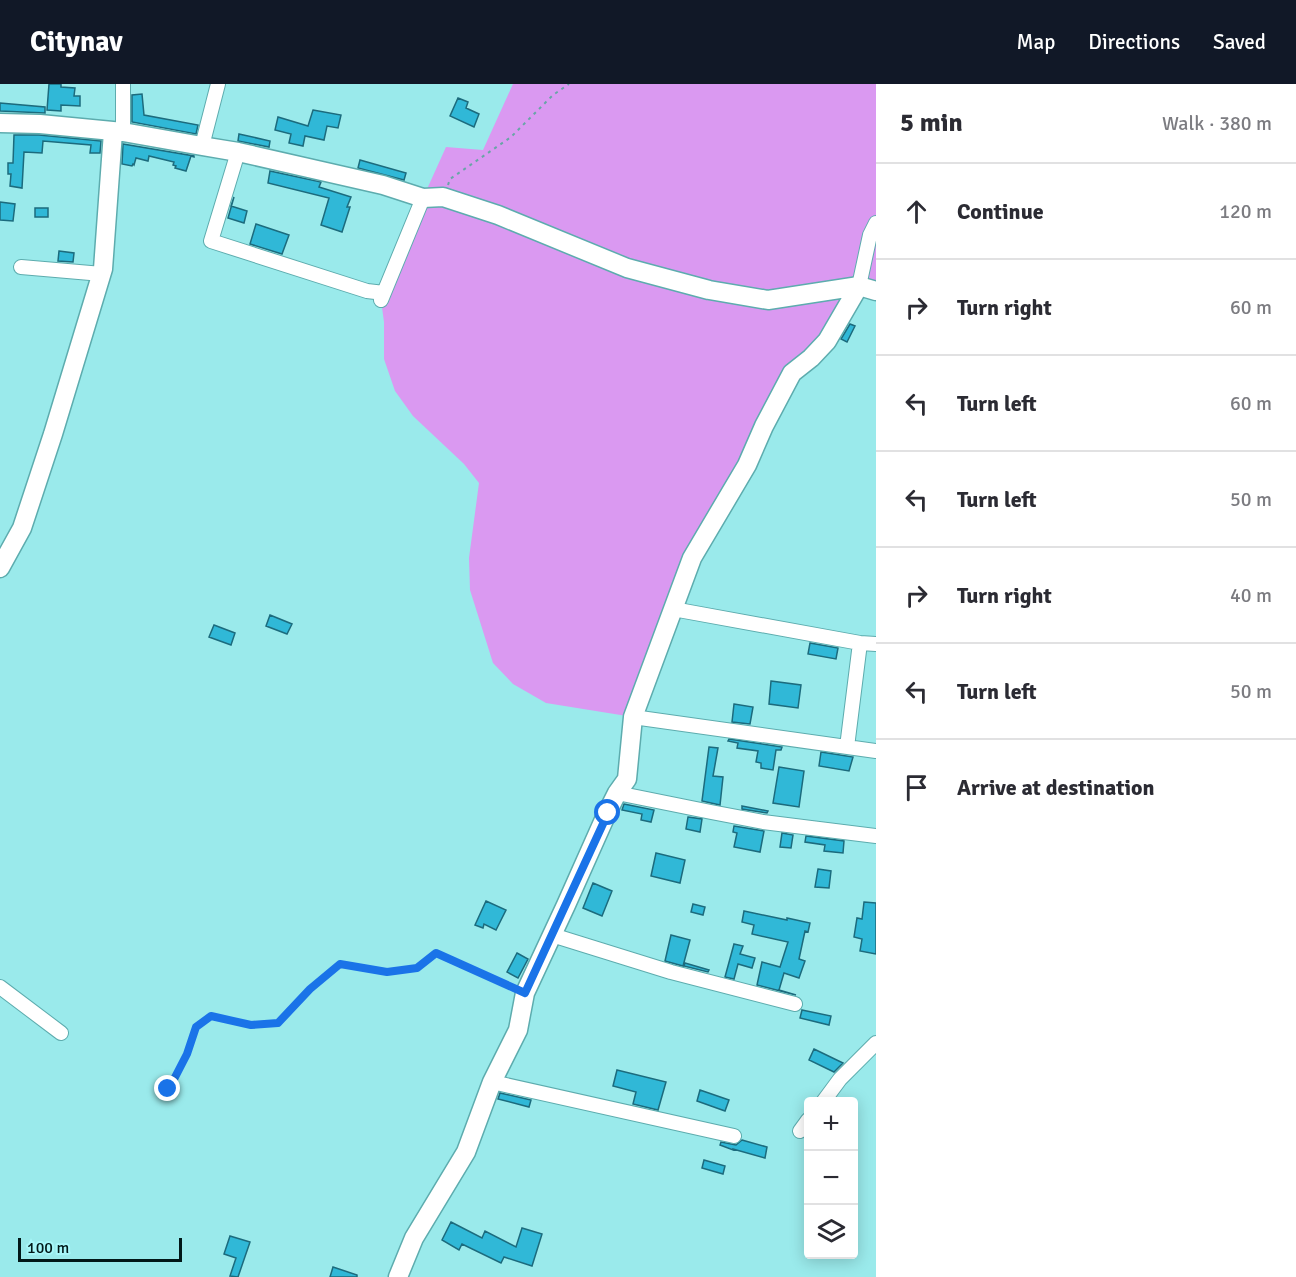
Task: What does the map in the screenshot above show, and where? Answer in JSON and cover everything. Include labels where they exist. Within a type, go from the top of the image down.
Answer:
[{"type":"street","points":[[0,568],[21,528],[53,434],[102,274],[123,84]]},
{"type":"street","points":[[202,146],[218,84]]},
{"type":"street","points":[[0,123],[40,124],[118,132],[238,152],[383,185],[423,198],[443,197],[498,215],[627,268],[709,290],[768,300],[867,289]]},
{"type":"street","points":[[238,152],[211,241],[383,297],[423,198]]},
{"type":"street","points":[[398,1277],[414,1238],[466,1152],[492,1082],[518,1030],[525,993],[617,793],[627,779],[633,717],[692,558],[747,465],[764,426],[792,373],[811,358],[867,289],[870,235],[876,222]]},
{"type":"street","points":[[21,267],[102,274]]},
{"type":"street","points":[[673,609],[876,644]]},
{"type":"street","points":[[847,747],[860,643]]},
{"type":"street","points":[[633,717],[876,750]]},
{"type":"street","points":[[617,793],[763,822],[876,836]]},
{"type":"street","points":[[552,934],[671,972],[795,1004]]},
{"type":"street","points":[[0,987],[61,1033]]},
{"type":"street","points":[[826,1097],[840,1079],[876,1043]]},
{"type":"street","points":[[492,1082],[734,1136]]},
{"type":"path","points":[[443,197],[450,179],[511,137],[553,95],[569,84]]},
{"type":"path","points":[[168,1089],[187,1054],[196,1027],[211,1016],[251,1025],[278,1023],[310,989],[340,964],[387,972],[417,968],[436,953],[525,993]]},
{"type":"shaded area","points":[[513,84],[876,84],[876,291],[859,287],[811,358],[712,522],[633,717],[546,703],[513,684],[493,663],[470,590],[469,558],[479,483],[464,464],[413,416],[395,391],[384,359],[384,322],[381,300],[446,147],[483,150]]},
{"type":"building","points":[[49,84],[61,84],[61,87],[75,88],[74,96],[80,96],[80,106],[61,105],[61,111],[47,110]]},
{"type":"building","points":[[142,94],[144,115],[198,125],[196,134],[132,122],[132,95]]},
{"type":"building","points":[[458,98],[468,102],[466,108],[479,114],[474,127],[450,116]]},
{"type":"building","points":[[0,103],[45,107],[45,113],[0,111]]},
{"type":"building","points":[[313,110],[341,115],[338,128],[327,126],[324,140],[305,136],[303,146],[289,143],[291,134],[275,130],[278,117],[308,126]]},
{"type":"building","points":[[239,134],[270,141],[269,147],[238,141]]},
{"type":"building","points":[[14,135],[101,141],[100,153],[90,153],[91,145],[43,141],[42,153],[24,152],[22,188],[10,186],[11,174],[8,174],[8,163],[13,163]]},
{"type":"building","points":[[123,144],[194,156],[194,157],[191,156],[186,171],[175,168],[174,162],[149,156],[148,161],[136,158],[132,166],[122,164]]},
{"type":"building","points":[[360,160],[406,173],[404,180],[358,168]]},
{"type":"building","points":[[270,171],[321,182],[319,187],[351,197],[342,232],[321,225],[329,198],[268,183]]},
{"type":"building","points":[[0,202],[15,204],[13,221],[0,220]]},
{"type":"building","points":[[231,206],[247,211],[244,223],[228,218]]},
{"type":"building","points":[[35,208],[48,208],[48,217],[35,217]]},
{"type":"building","points":[[256,224],[289,235],[282,254],[250,244]]},
{"type":"building","points":[[59,251],[74,253],[73,262],[58,261]]},
{"type":"building","points":[[850,324],[855,326],[847,342],[841,339]]},
{"type":"building","points":[[270,615],[292,624],[287,634],[266,626]]},
{"type":"building","points":[[214,625],[235,633],[231,645],[209,637]]},
{"type":"building","points":[[810,643],[838,648],[836,659],[808,654]]},
{"type":"building","points":[[771,681],[801,685],[798,708],[769,704]]},
{"type":"building","points":[[734,704],[753,707],[750,724],[732,722]]},
{"type":"building","points":[[729,739],[782,747],[781,750],[776,750],[773,770],[761,768],[761,763],[756,762],[758,751],[737,748],[738,743],[728,741]]},
{"type":"building","points":[[709,747],[718,748],[713,776],[723,777],[720,805],[702,801]]},
{"type":"building","points":[[821,752],[853,757],[849,771],[819,766]]},
{"type":"building","points":[[779,767],[804,771],[799,807],[773,803]]},
{"type":"building","points":[[624,804],[654,810],[651,822],[641,820],[642,814],[622,810]]},
{"type":"building","points":[[742,806],[768,811],[767,813],[742,809]]},
{"type":"building","points":[[688,817],[702,819],[700,832],[686,829]]},
{"type":"building","points":[[734,826],[764,831],[760,852],[734,847],[737,833],[733,832]]},
{"type":"building","points":[[782,833],[793,835],[791,848],[780,847]]},
{"type":"building","points":[[806,836],[844,841],[843,853],[824,851],[825,845],[805,842]]},
{"type":"building","points":[[656,853],[685,860],[680,883],[651,876]]},
{"type":"building","points":[[818,869],[831,871],[829,888],[815,887]]},
{"type":"building","points":[[593,883],[612,891],[602,916],[583,908]]},
{"type":"building","points":[[486,901],[506,910],[496,930],[484,924],[483,928],[475,925]]},
{"type":"building","points":[[864,902],[876,903],[876,954],[860,951],[862,939],[854,937],[857,918],[862,919]]},
{"type":"building","points":[[693,904],[705,907],[703,915],[691,912]]},
{"type":"building","points":[[744,911],[810,923],[808,932],[805,931],[799,959],[805,961],[799,978],[784,973],[779,990],[796,995],[757,985],[762,962],[780,967],[788,942],[752,934],[754,925],[742,922]]},
{"type":"building","points":[[671,935],[690,940],[683,966],[665,961]]},
{"type":"building","points":[[734,944],[743,946],[740,954],[755,958],[752,968],[738,964],[734,979],[725,977]]},
{"type":"building","points":[[517,953],[528,959],[518,978],[507,972]]},
{"type":"building","points":[[685,963],[709,970],[708,972],[684,966]]},
{"type":"building","points":[[802,1010],[831,1016],[829,1025],[800,1018]]},
{"type":"building","points":[[814,1049],[843,1063],[834,1072],[809,1060]]},
{"type":"building","points":[[617,1070],[666,1082],[658,1110],[633,1104],[636,1092],[613,1086]]},
{"type":"building","points":[[700,1090],[729,1100],[725,1111],[697,1101]]},
{"type":"building","points":[[500,1093],[531,1100],[529,1107],[498,1099]]},
{"type":"building","points":[[742,1140],[767,1147],[765,1158],[720,1145],[721,1142],[736,1145]]},
{"type":"building","points":[[704,1160],[725,1166],[723,1174],[702,1168]]},
{"type":"building","points":[[451,1222],[482,1238],[485,1231],[516,1247],[522,1228],[542,1234],[532,1266],[504,1257],[501,1263],[462,1244],[459,1250],[442,1240]]},
{"type":"building","points":[[230,1236],[250,1242],[238,1277],[230,1276],[236,1258],[224,1254]]},
{"type":"building","points":[[333,1267],[357,1275],[357,1277],[330,1277]]},
{"type":"route","points":[[168,1089],[187,1054],[196,1027],[211,1016],[251,1025],[278,1023],[310,989],[340,964],[387,972],[417,968],[436,953],[525,993],[608,813]]}]
